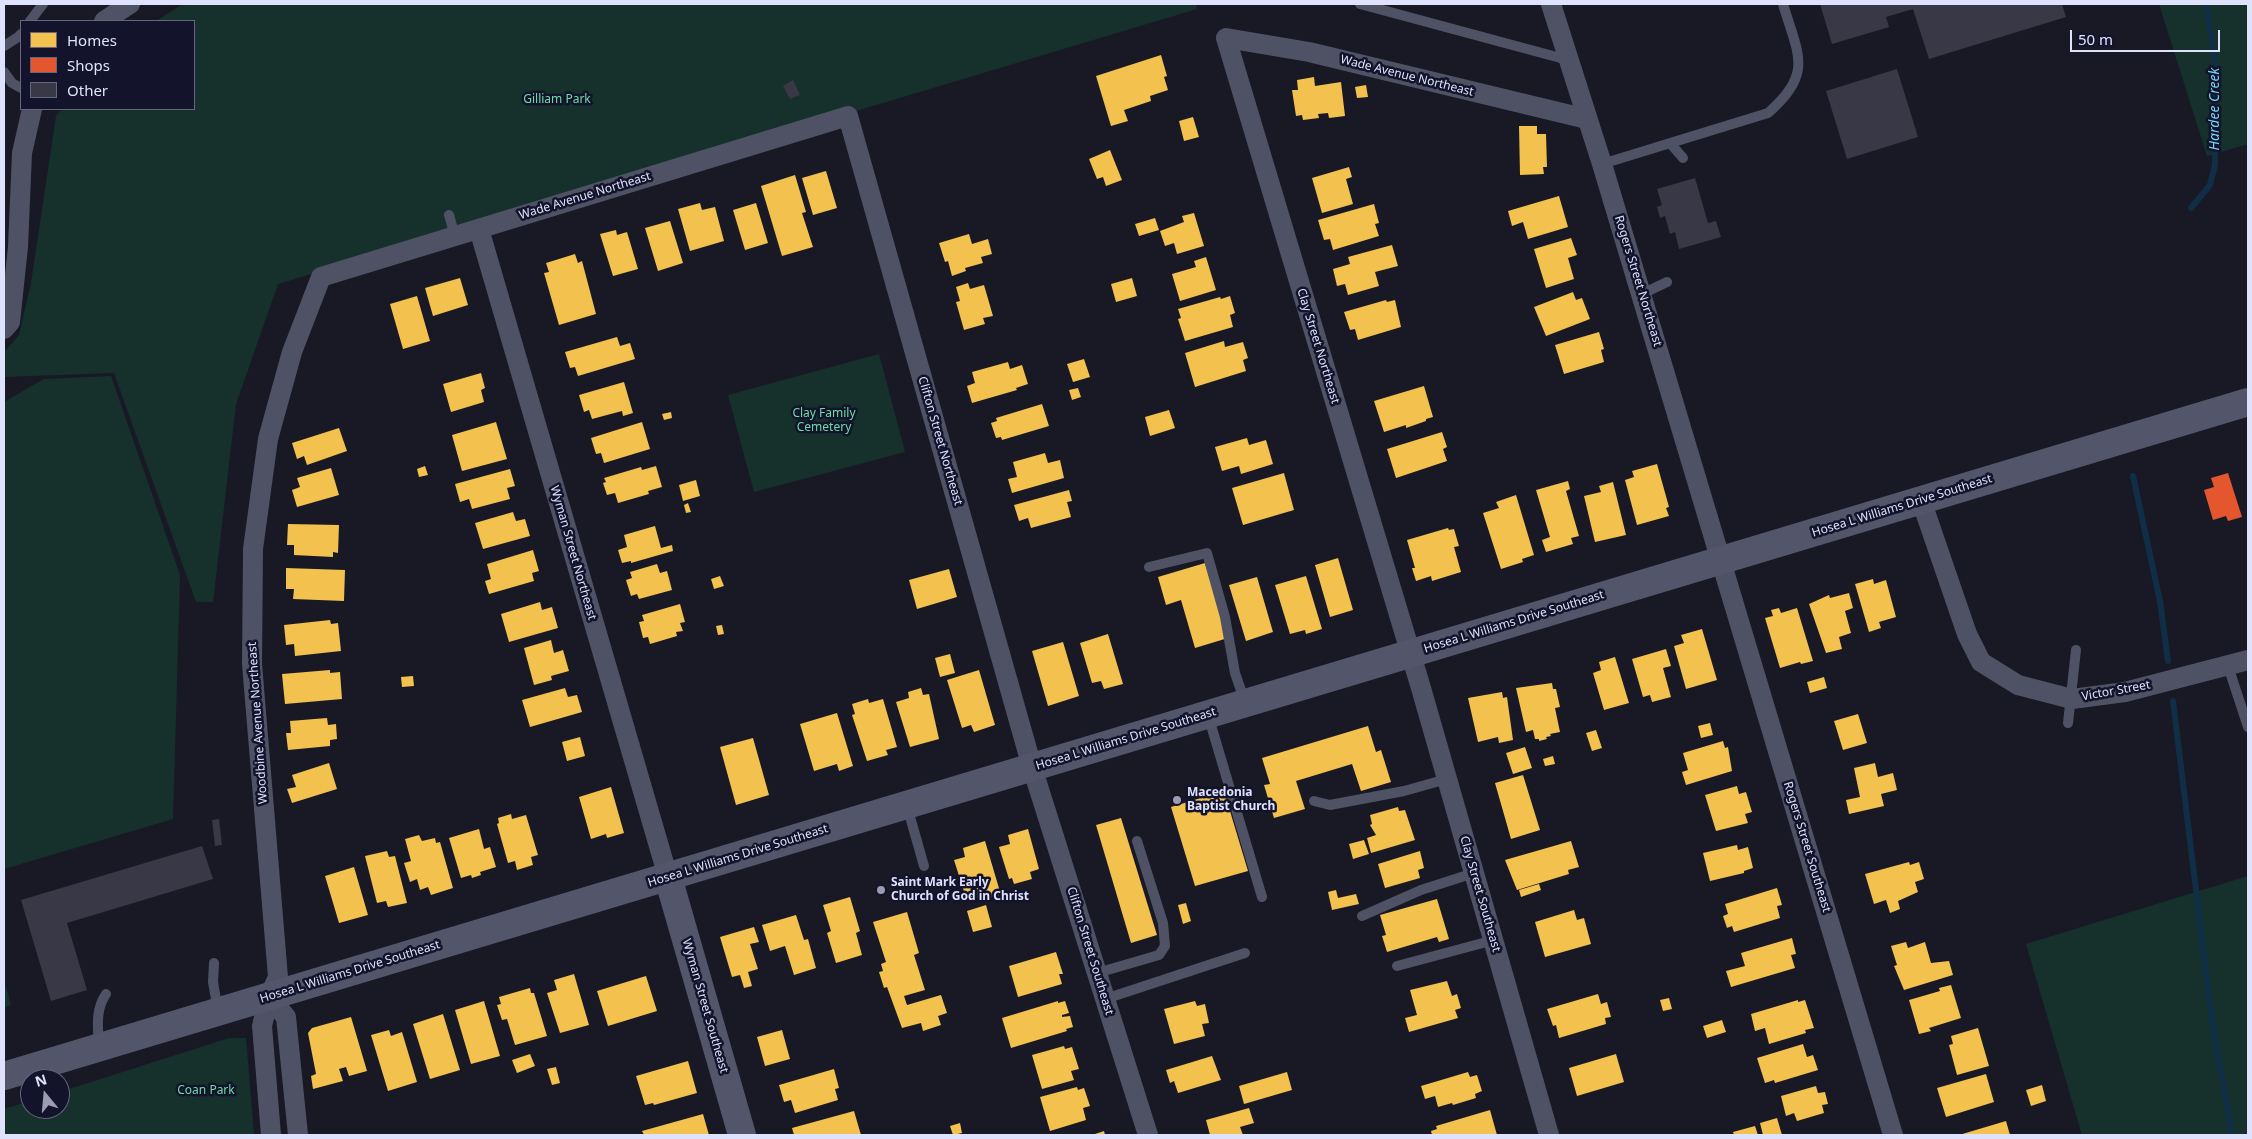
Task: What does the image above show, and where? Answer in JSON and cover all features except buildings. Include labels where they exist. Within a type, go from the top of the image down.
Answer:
[{"type":"street","name":"Rogers Street Northeast","points":[[1551,4],[1642,294],[1722,560]]},
{"type":"street","points":[[105,20],[123,6]]},
{"type":"street","name":"Wade Avenue Northeast","points":[[1226,38],[1309,52],[1587,119]]},
{"type":"street","name":"Clay Street Northeast","points":[[1226,38],[1410,654]]},
{"type":"street","points":[[7,325],[18,246],[22,153],[32,110]]},
{"type":"street","name":"Wade Avenue Northeast","points":[[321,277],[848,116]]},
{"type":"street","name":"Clifton Street Northeast","points":[[848,116],[1032,767]]},
{"type":"street","name":"Wyman Street Northeast","points":[[479,229],[668,877]]},
{"type":"street","name":"Woodbine Avenue Northeast","points":[[271,1135],[262,1026],[269,997],[278,978],[252,664],[253,549],[268,439],[292,352],[321,277]]},
{"type":"street","name":"Hosea L Williams Drive Southeast","points":[[4,1076],[2248,402]]},
{"type":"street","name":"Victor Street","points":[[1921,500],[1967,634],[1981,662],[2018,685],[2072,698],[2125,692],[2248,660]]},
{"type":"street","name":"Rogers Street Southeast","points":[[1722,560],[1893,1135]]},
{"type":"street","name":"Clay Street Southeast","points":[[1410,654],[1549,1135]]},
{"type":"street","name":"Clifton Street Southeast","points":[[1032,767],[1148,1135]]},
{"type":"street","name":"Wyman Street Southeast","points":[[668,877],[742,1135]]},
{"type":"street","points":[[269,997],[286,1017],[298,1135]]},
{"type":"lane","points":[[31,20],[43,4]]},
{"type":"lane","points":[[1360,4],[1568,60]]},
{"type":"lane","points":[[1602,164],[1768,113],[1786,98],[1796,82],[1799,61],[1783,4]]},
{"type":"lane","points":[[4,46],[20,35]]},
{"type":"lane","points":[[4,72],[12,83],[20,87]]},
{"type":"lane","points":[[1670,143],[1683,158]]},
{"type":"lane","points":[[449,215],[455,236]]},
{"type":"lane","points":[[1642,294],[1666,282]]},
{"type":"lane","points":[[1149,567],[1207,553],[1224,617],[1235,673],[1245,703]]},
{"type":"lane","points":[[2068,723],[2076,650]]},
{"type":"lane","points":[[2228,666],[2248,727]]},
{"type":"lane","points":[[1207,714],[1262,897]]},
{"type":"lane","points":[[1314,800],[1330,805],[1404,791],[1447,779]]},
{"type":"lane","points":[[906,805],[924,866]]},
{"type":"lane","points":[[1097,973],[1159,955],[1165,946],[1162,923],[1137,841]]},
{"type":"lane","points":[[1362,916],[1421,890],[1474,873]]},
{"type":"lane","points":[[1397,966],[1494,940]]},
{"type":"lane","points":[[1105,998],[1245,953]]},
{"type":"lane","points":[[214,963],[213,982],[218,1012]]},
{"type":"lane","points":[[100,1048],[98,1016],[100,1002],[106,994]]},
{"type":"green space","name":"Gilliam Park","points":[[183,4],[1196,4],[1197,9],[278,284],[236,404],[213,602],[196,602],[114,373],[4,377],[4,352],[19,335],[31,283],[56,116],[61,110],[195,110],[195,20],[158,20]]},
{"type":"green space","points":[[2159,4],[2248,4],[2248,144],[2207,156]]},
{"type":"green space","name":"Clay Family Cemetery","points":[[879,354],[905,452],[754,492],[728,395]]},
{"type":"green space","points":[[111,376],[180,575],[173,819],[4,869],[4,402],[44,379]]},
{"type":"green space","points":[[2248,876],[2248,1135],[2082,1135],[2026,944]]},
{"type":"green space","points":[[4,979],[11,1005],[4,1008]]},
{"type":"green space","name":"Coan Park","points":[[229,1038],[246,1038],[254,1135],[4,1135],[4,1109],[20,1104],[20,1119],[70,1119],[70,1089]]},
{"type":"waterway","name":"Hardee Creek","points":[[2191,208],[2210,185],[2215,165],[2215,61],[2206,4]]},
{"type":"waterway","points":[[2133,476],[2160,601],[2168,661]]},
{"type":"waterway","points":[[2173,701],[2212,1022],[2232,1135]]},
{"type":"place","name":"Macedonia Baptist Church","points":[[1177,800]]},
{"type":"place","name":"Saint Mark Early Church of God in Christ","points":[[881,890]]}]
